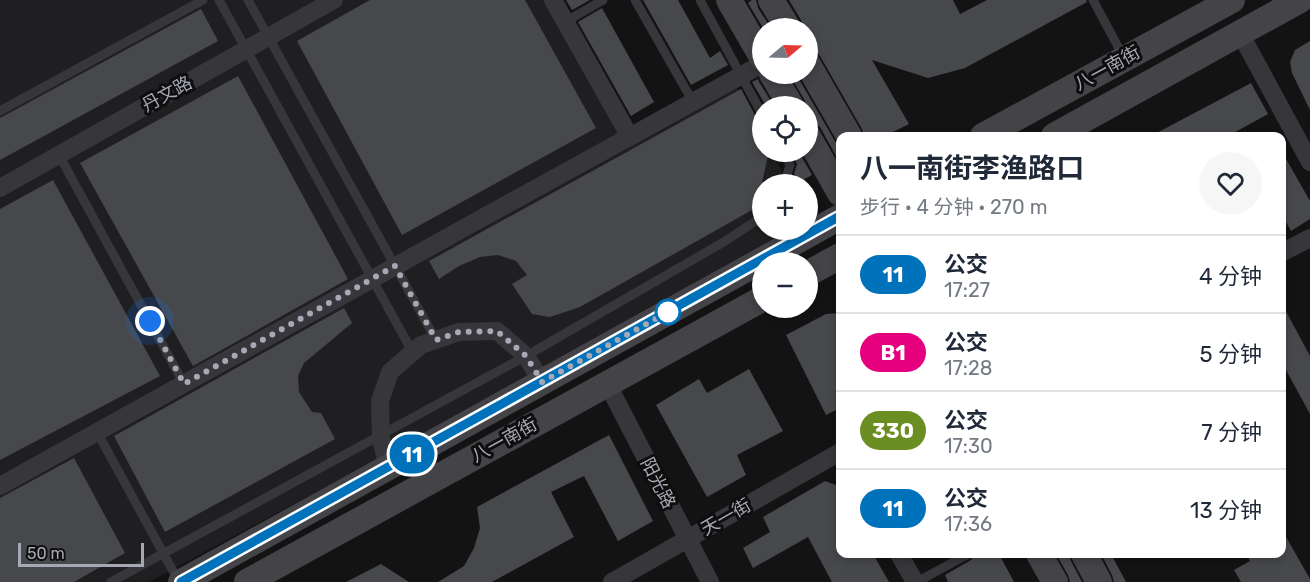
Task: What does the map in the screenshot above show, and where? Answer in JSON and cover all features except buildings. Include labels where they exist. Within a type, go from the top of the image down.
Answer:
[{"type":"main road","points":[[729,0],[752,40]]},
{"type":"main road","points":[[771,0],[782,18]]},
{"type":"main road","name":"八一南街","points":[[990,132],[1232,0]]},
{"type":"main road","name":"八一南街","points":[[1061,132],[1300,0]]},
{"type":"main road","points":[[818,82],[847,132]]},
{"type":"main road","points":[[818,154],[836,186]]},
{"type":"main road","name":"八一南街","points":[[180,582],[836,218]]},
{"type":"main road","points":[[818,268],[836,258]]},
{"type":"main road","name":"八一南街","points":[[247,582],[752,304]]},
{"type":"main road","points":[[1041,558],[1055,582]]},
{"type":"main road","points":[[1086,558],[1099,582]]},
{"type":"street","name":"丹文路","points":[[0,188],[334,0]]},
{"type":"street","points":[[553,0],[630,136]]},
{"type":"street","points":[[1240,33],[1310,162]]},
{"type":"street","points":[[0,486],[752,69]]},
{"type":"street","points":[[1286,251],[1310,238]]},
{"type":"street","points":[[388,467],[381,435],[380,401],[390,372],[421,345],[459,332],[497,331],[526,356],[542,382]]},
{"type":"street","name":"阳光路","points":[[607,383],[710,582]]},
{"type":"street","name":"天一街","points":[[612,582],[836,454]]},
{"type":"street","points":[[901,558],[916,582]]},
{"type":"lane","points":[[0,111],[203,0]]},
{"type":"lane","points":[[219,0],[412,353]]},
{"type":"lane","points":[[248,0],[436,340]]},
{"type":"lane","points":[[565,22],[603,0]]},
{"type":"lane","points":[[635,0],[693,102]]},
{"type":"lane","points":[[700,0],[752,96]]},
{"type":"lane","points":[[1093,0],[1124,59]]},
{"type":"lane","points":[[59,155],[184,384]]},
{"type":"lane","points":[[111,582],[526,356],[752,224]]},
{"type":"lane","points":[[97,432],[180,582]]},
{"type":"lane","points":[[916,582],[961,558]]},
{"type":"shaded area","points":[[0,0],[544,0],[619,134],[728,72],[752,116],[752,162],[777,162],[783,174],[752,174],[752,240],[783,240],[761,252],[752,252],[752,257],[149,582],[0,582]]},
{"type":"bus line","name":"11","points":[[181,582],[836,218]]},
{"type":"route","points":[[150,321],[184,384],[395,266],[436,340],[459,332],[497,331],[526,356],[542,382],[668,312]]}]
